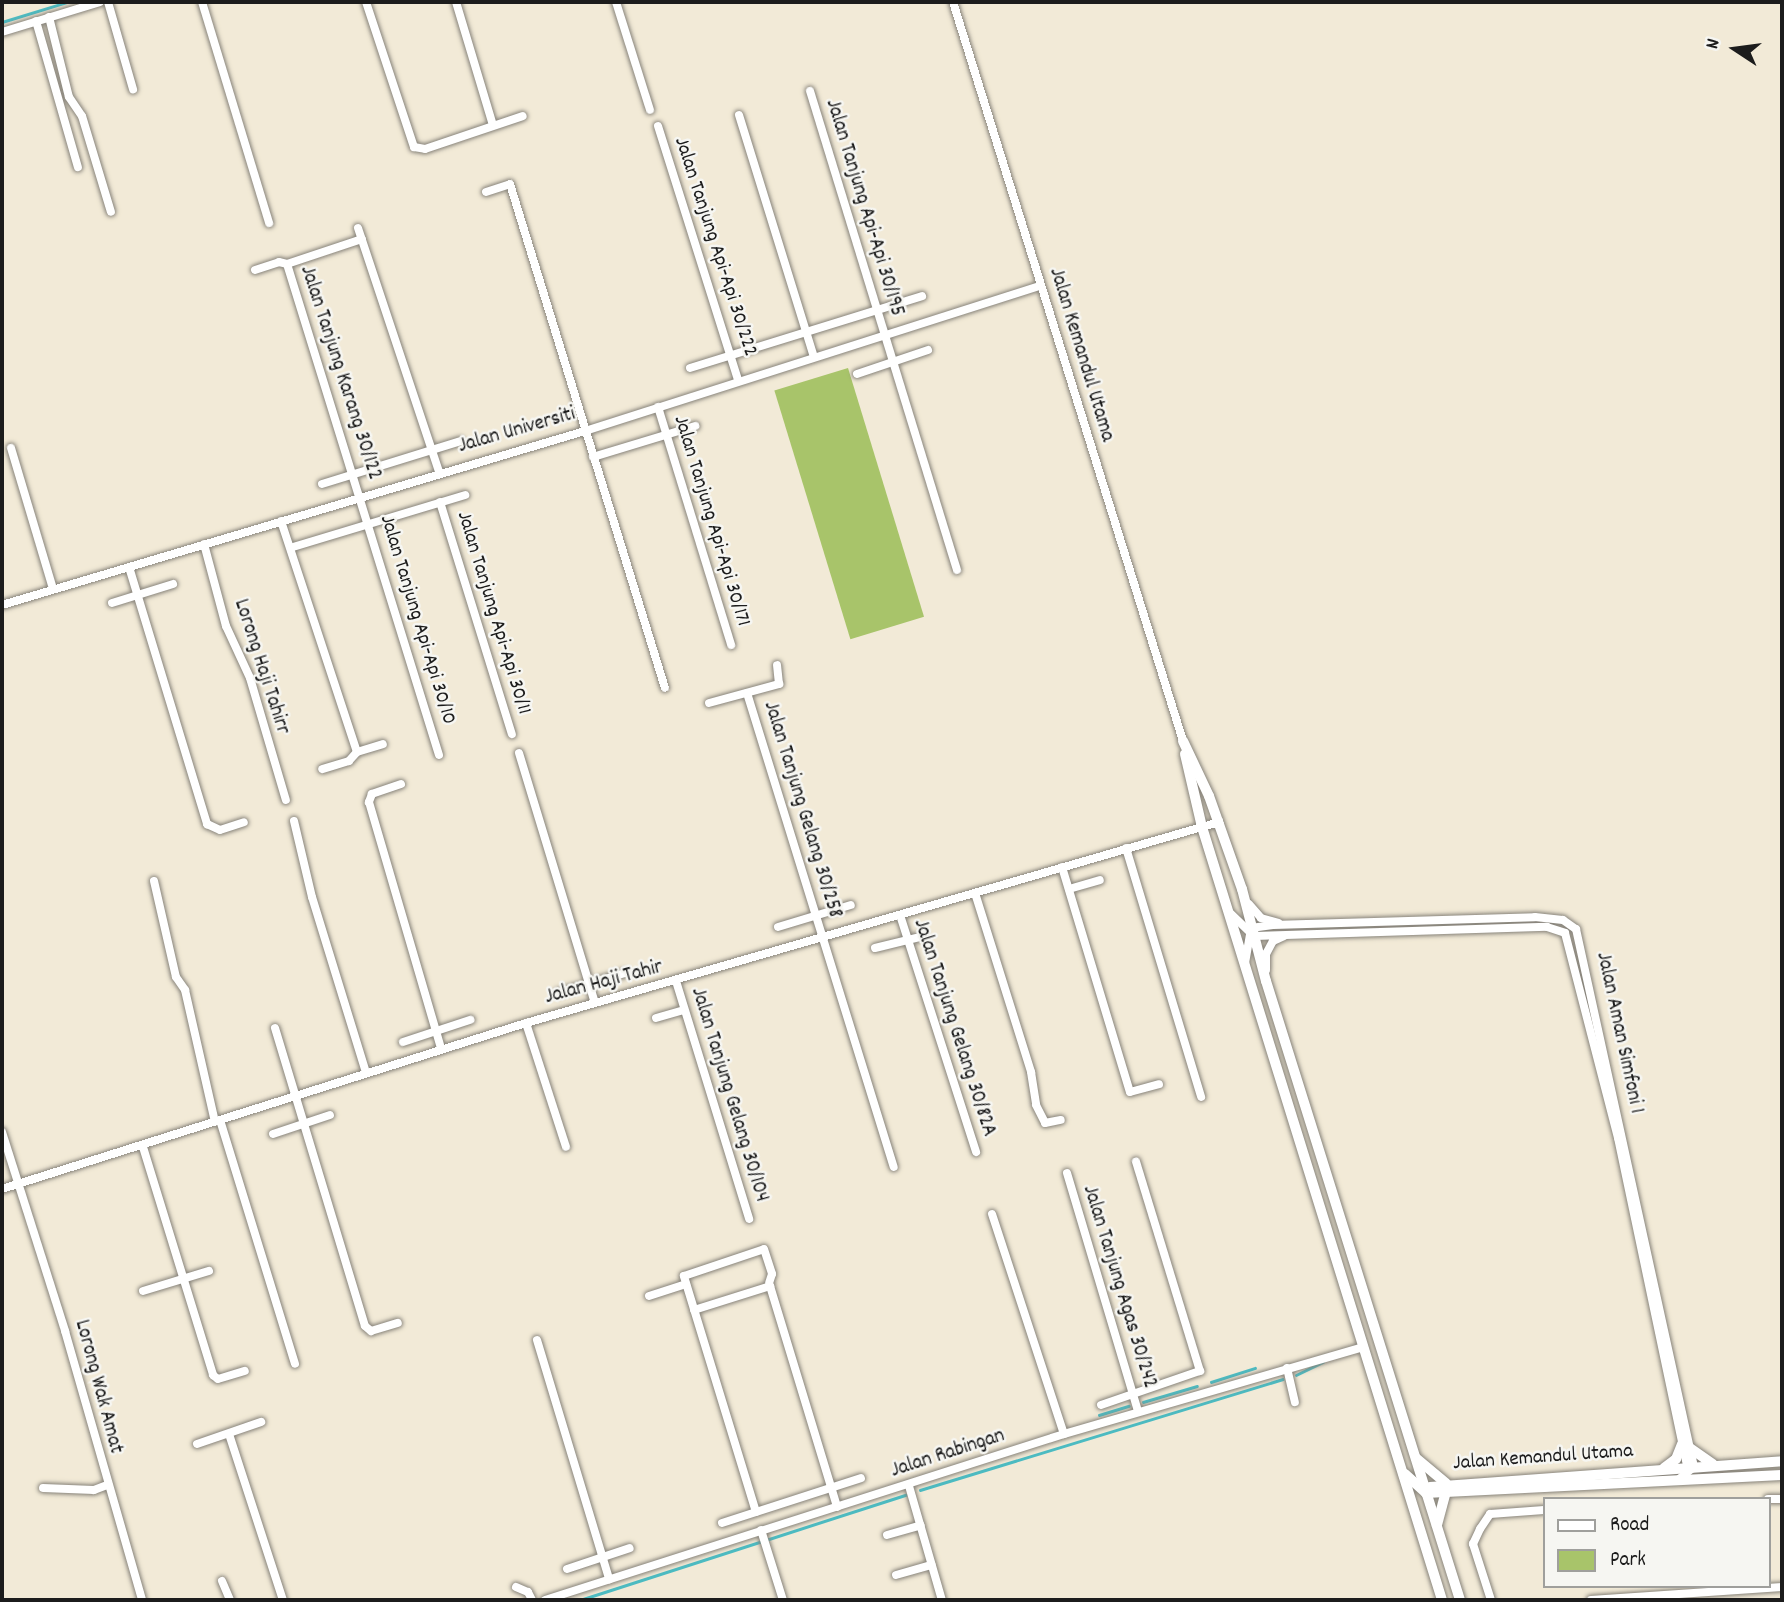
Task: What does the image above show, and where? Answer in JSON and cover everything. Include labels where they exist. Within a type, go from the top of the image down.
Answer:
[{"type":"street","points":[[2,32],[100,2]]},
{"type":"street","points":[[108,2],[133,89]]},
{"type":"street","points":[[202,2],[270,223]]},
{"type":"street","points":[[366,2],[414,147],[425,149],[523,116]]},
{"type":"street","points":[[456,2],[493,125]]},
{"type":"street","points":[[616,2],[650,110]]},
{"type":"street","name":"Jalan Kemandul Utama","points":[[953,2],[1183,741]]},
{"type":"street","points":[[49,17],[69,97],[82,116],[111,212]]},
{"type":"street","points":[[36,21],[78,167]]},
{"type":"street","name":"Jalan Tanjung Api-Api 30/195","points":[[810,91],[957,570]]},
{"type":"street","points":[[738,115],[814,357]]},
{"type":"street","name":"Jalan Tanjung Api-Api 30/222","points":[[658,126],[738,380]]},
{"type":"street","points":[[486,192],[510,184],[664,688]]},
{"type":"street","points":[[358,228],[439,471]]},
{"type":"street","points":[[255,270],[362,239]]},
{"type":"street","name":"Jalan Tanjung Karang 30/122","points":[[286,263],[361,496]]},
{"type":"street","name":"Jalan Universiti","points":[[2,606],[439,471],[585,431],[738,380],[1040,286]]},
{"type":"street","points":[[690,368],[922,296]]},
{"type":"street","points":[[857,374],[928,351]]},
{"type":"street","name":"Jalan Tanjung Api-Api 30/171","points":[[658,407],[731,645]]},
{"type":"street","points":[[593,457],[695,426]]},
{"type":"street","points":[[322,484],[461,441]]},
{"type":"street","points":[[11,448],[53,589]]},
{"type":"street","points":[[293,547],[370,526],[465,495]]},
{"type":"street","name":"Jalan Tanjung Api-Api 30/10","points":[[361,496],[439,755]]},
{"type":"street","name":"Jalan Tanjung Api-Api 30/11","points":[[440,502],[512,734]]},
{"type":"street","points":[[281,521],[293,547],[356,752]]},
{"type":"street","name":"Lorong Haji Tahirr","points":[[204,544],[226,626],[250,678],[286,800]]},
{"type":"street","points":[[129,567],[207,824],[220,830],[244,822]]},
{"type":"street","points":[[112,603],[173,584]]},
{"type":"street","points":[[709,703],[781,682],[777,665]]},
{"type":"street","name":"Jalan Tanjung Gelang 30/258","points":[[747,693],[894,1167]]},
{"type":"street","points":[[1183,741],[1219,822],[1242,889],[1266,981],[1423,1491],[1460,1600]]},
{"type":"street","points":[[1183,741],[1202,827],[1442,1600]]},
{"type":"street","points":[[321,769],[349,761],[356,752],[383,744]]},
{"type":"street","points":[[519,753],[594,1003]]},
{"type":"street","points":[[401,784],[372,793],[369,802],[441,1049]]},
{"type":"street","points":[[294,821],[312,897],[366,1073]]},
{"type":"street","name":"Jalan Haji Tahir","points":[[2,1189],[143,1147],[526,1023],[1219,822]]},
{"type":"street","points":[[1126,848],[1201,1097]]},
{"type":"street","points":[[1062,867],[1130,1092],[1159,1084]]},
{"type":"street","points":[[1069,889],[1100,880]]},
{"type":"street","points":[[154,881],[177,977],[185,990],[217,1121],[295,1364]]},
{"type":"street","points":[[1242,889],[1261,918],[1288,929],[1273,941],[1266,954],[1266,981]]},
{"type":"street","points":[[975,893],[1031,1072],[1036,1105],[1045,1123],[1061,1120]]},
{"type":"street","points":[[778,927],[851,905]]},
{"type":"street","points":[[1227,908],[1252,933]]},
{"type":"street","name":"Jalan Tanjung Gelang 30/82A","points":[[900,915],[976,1152]]},
{"type":"street","name":"Jalan Aman Simfoni 1","points":[[1252,933],[1288,929],[1547,927],[1565,933],[1618,1138],[1690,1469]]},
{"type":"street","points":[[1245,965],[1252,933]]},
{"type":"street","points":[[876,948],[924,936]]},
{"type":"street","points":[[558,993],[625,972]]},
{"type":"street","name":"Jalan Tanjung Gelang 30/104","points":[[676,981],[749,1219]]},
{"type":"street","points":[[656,1018],[684,1010]]},
{"type":"street","points":[[403,1042],[470,1020]]},
{"type":"street","points":[[526,1023],[566,1147]]},
{"type":"street","points":[[275,1028],[365,1326],[371,1331],[398,1324]]},
{"type":"street","points":[[273,1133],[330,1115]]},
{"type":"street","name":"Lorong Wak Amat","points":[[2,1132],[65,1331],[142,1600]]},
{"type":"street","points":[[143,1147],[213,1375],[218,1379],[245,1371]]},
{"type":"street","points":[[1101,1405],[1200,1371],[1136,1162]]},
{"type":"street","name":"Jalan Tanjung Agas 30/242","points":[[1067,1173],[1138,1411]]},
{"type":"street","points":[[992,1214],[1064,1434]]},
{"type":"street","points":[[756,1512],[686,1284],[686,1273],[764,1249],[772,1274],[769,1284],[837,1507]]},
{"type":"street","points":[[143,1291],[209,1271]]},
{"type":"street","points":[[649,1296],[686,1284]]},
{"type":"street","points":[[694,1310],[769,1284]]},
{"type":"street","points":[[537,1340],[609,1579]]},
{"type":"street","name":"Jalan Rabingan","points":[[545,1600],[609,1579],[764,1539],[837,1507],[1064,1434],[1363,1347]]},
{"type":"street","points":[[1287,1368],[1296,1402]]},
{"type":"street","points":[[197,1444],[261,1422]]},
{"type":"street","points":[[229,1434],[283,1600]]},
{"type":"street","points":[[1662,1469],[1676,1459],[1686,1446],[1715,1466]]},
{"type":"street","points":[[1414,1456],[1446,1487],[1437,1530]]},
{"type":"street","name":"Jalan Kemandul Utama","points":[[1423,1491],[1782,1461]]},
{"type":"street","points":[[1401,1469],[1423,1491]]},
{"type":"street","points":[[1678,1480],[1690,1469],[1702,1479]]},
{"type":"street","name":"Jalan Kemandul Utama","points":[[1446,1487],[1782,1475]]},
{"type":"street","points":[[722,1523],[861,1478]]},
{"type":"street","points":[[43,1488],[94,1490],[107,1485]]},
{"type":"street","points":[[909,1486],[942,1600]]},
{"type":"street","points":[[1418,1525],[1423,1491]]},
{"type":"street","points":[[1491,1600],[1473,1544],[1480,1529],[1490,1514],[1542,1510]]},
{"type":"street","points":[[887,1535],[921,1525]]},
{"type":"street","points":[[764,1539],[783,1600]]},
{"type":"street","points":[[567,1569],[630,1548]]},
{"type":"street","points":[[896,1575],[932,1565]]},
{"type":"street","points":[[222,1581],[230,1600]]},
{"type":"street","points":[[516,1587],[528,1592],[532,1600]]},
{"type":"street","points":[[1591,1600],[1678,1591],[1756,1588]]},
{"type":"street","points":[[1678,1591],[1681,1600]]},
{"type":"green space","points":[[848,368],[924,617],[850,639],[774,391]]},
{"type":"waterway","points":[[2,22],[67,2]]},
{"type":"waterway","points":[[1296,1375],[1323,1362]]},
{"type":"waterway","points":[[1211,1382],[1255,1368]]},
{"type":"waterway","points":[[920,1490],[1282,1379]]},
{"type":"waterway","points":[[1143,1402],[1197,1386]]},
{"type":"waterway","points":[[1099,1415],[1129,1406]]},
{"type":"waterway","points":[[580,1600],[906,1495]]}]
